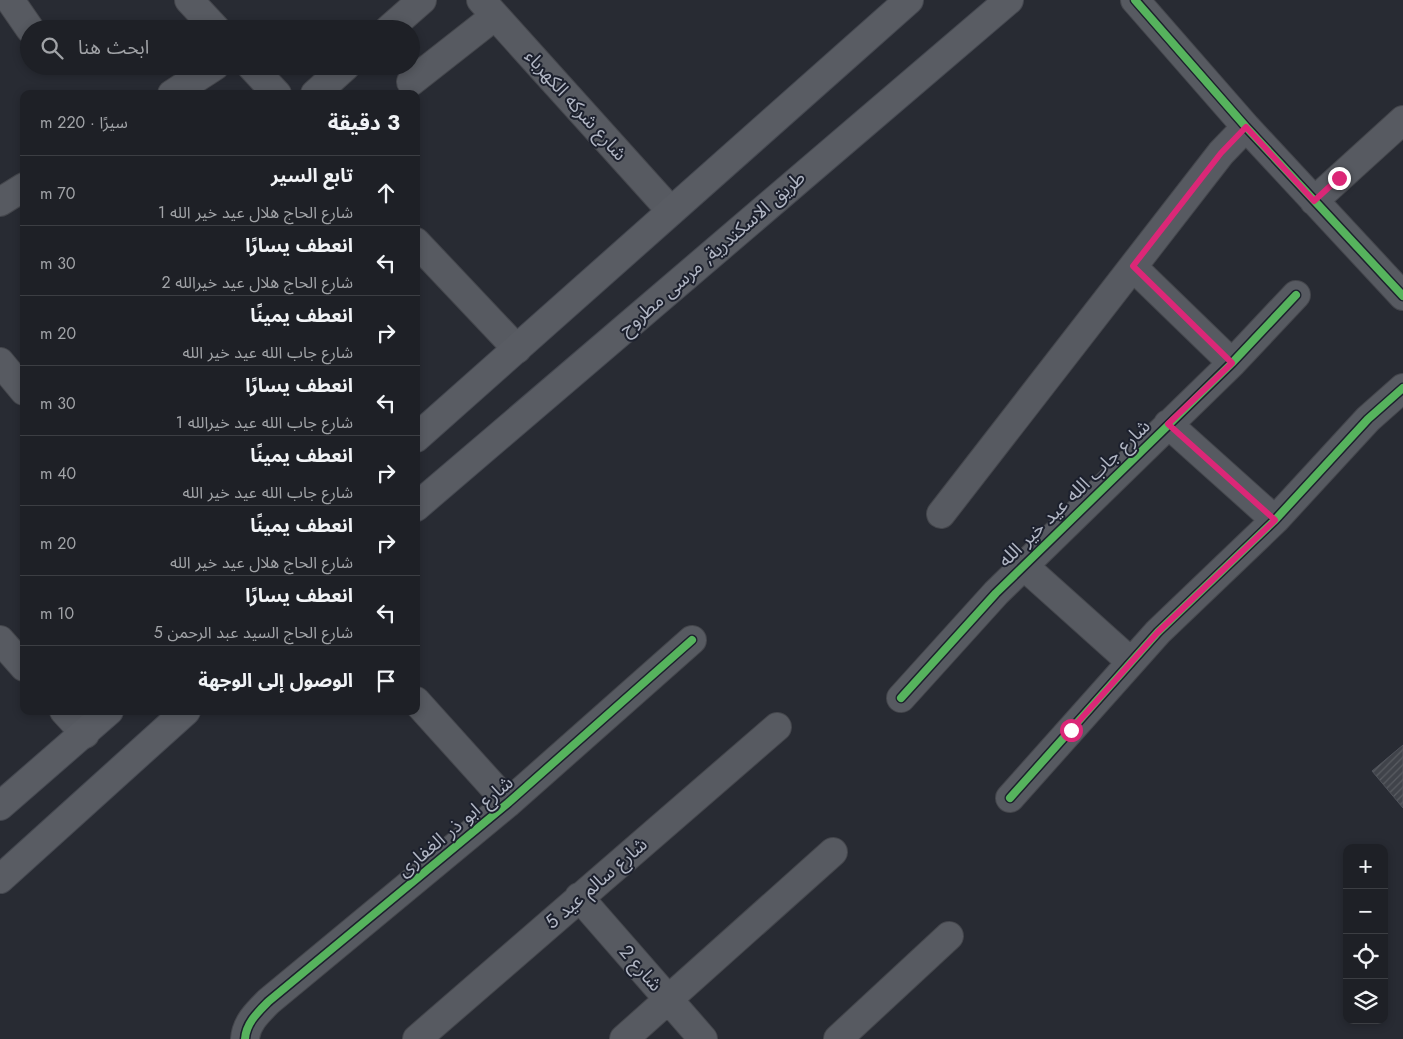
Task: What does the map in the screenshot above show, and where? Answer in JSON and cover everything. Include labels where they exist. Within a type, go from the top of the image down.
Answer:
[{"type":"main road","points":[[420,434],[909,0]]},
{"type":"main road","name":"طريق الاسكندرية, مرسى مطروح","points":[[420,504],[1009,0]]},
{"type":"main road","points":[[0,806],[105,715]]},
{"type":"main road","points":[[0,880],[182,715]]},
{"type":"street","points":[[10,0],[24,20]]},
{"type":"street","points":[[189,0],[208,20]]},
{"type":"street","points":[[399,20],[422,0]]},
{"type":"street","points":[[1135,0],[1246,127],[1403,296]]},
{"type":"street","points":[[420,73],[488,8]]},
{"type":"street","name":"شارع شركه الكهرباء","points":[[488,8],[671,211]]},
{"type":"street","points":[[178,90],[201,75]]},
{"type":"street","points":[[259,75],[273,90]]},
{"type":"street","points":[[319,90],[336,75]]},
{"type":"street","points":[[411,82],[418,75]]},
{"type":"street","points":[[1314,201],[1403,120]]},
{"type":"street","points":[[941,514],[1221,153],[1246,127]]},
{"type":"street","points":[[0,202],[20,190]]},
{"type":"street","points":[[420,246],[517,349]]},
{"type":"street","points":[[1133,266],[1232,363]]},
{"type":"street","name":"شارع جاب الله عيد خير الله","points":[[902,698],[996,593],[1232,363],[1296,295]]},
{"type":"street","points":[[0,362],[20,386]]},
{"type":"street","points":[[1010,798],[1158,632],[1275,520],[1368,419],[1403,388]]},
{"type":"street","points":[[1168,424],[1275,520]]},
{"type":"street","points":[[1024,566],[1131,662]]},
{"type":"street","points":[[0,640],[20,662]]},
{"type":"street","name":"شارع ابو ذر الغفارى","points":[[244,1039],[254,1015],[508,803],[692,640]]},
{"type":"street","points":[[420,705],[508,803]]},
{"type":"street","points":[[68,715],[85,734]]},
{"type":"street","name":"شارع سالم عيد 5","points":[[417,1039],[777,727]]},
{"type":"street","points":[[624,1039],[833,852]]},
{"type":"street","name":"شارع 2","points":[[579,897],[703,1039]]},
{"type":"street","points":[[838,1039],[949,936]]},
{"type":"building","points":[[1403,745],[1403,808],[1372,771]]},
{"type":"cycle path","points":[[1135,0],[1246,127],[1403,296]]},
{"type":"cycle path","points":[[901,698],[996,593],[1232,363],[1296,295]]},
{"type":"cycle path","points":[[1010,798],[1158,632],[1275,520],[1368,419],[1403,388]]},
{"type":"cycle path","points":[[245,1039],[250,1023],[269,1001],[508,803],[692,640]]},
{"type":"route","points":[[1071,730],[1158,632],[1275,520],[1168,424],[1232,363],[1133,266],[1221,153],[1246,127],[1314,201],[1339,178]]}]
